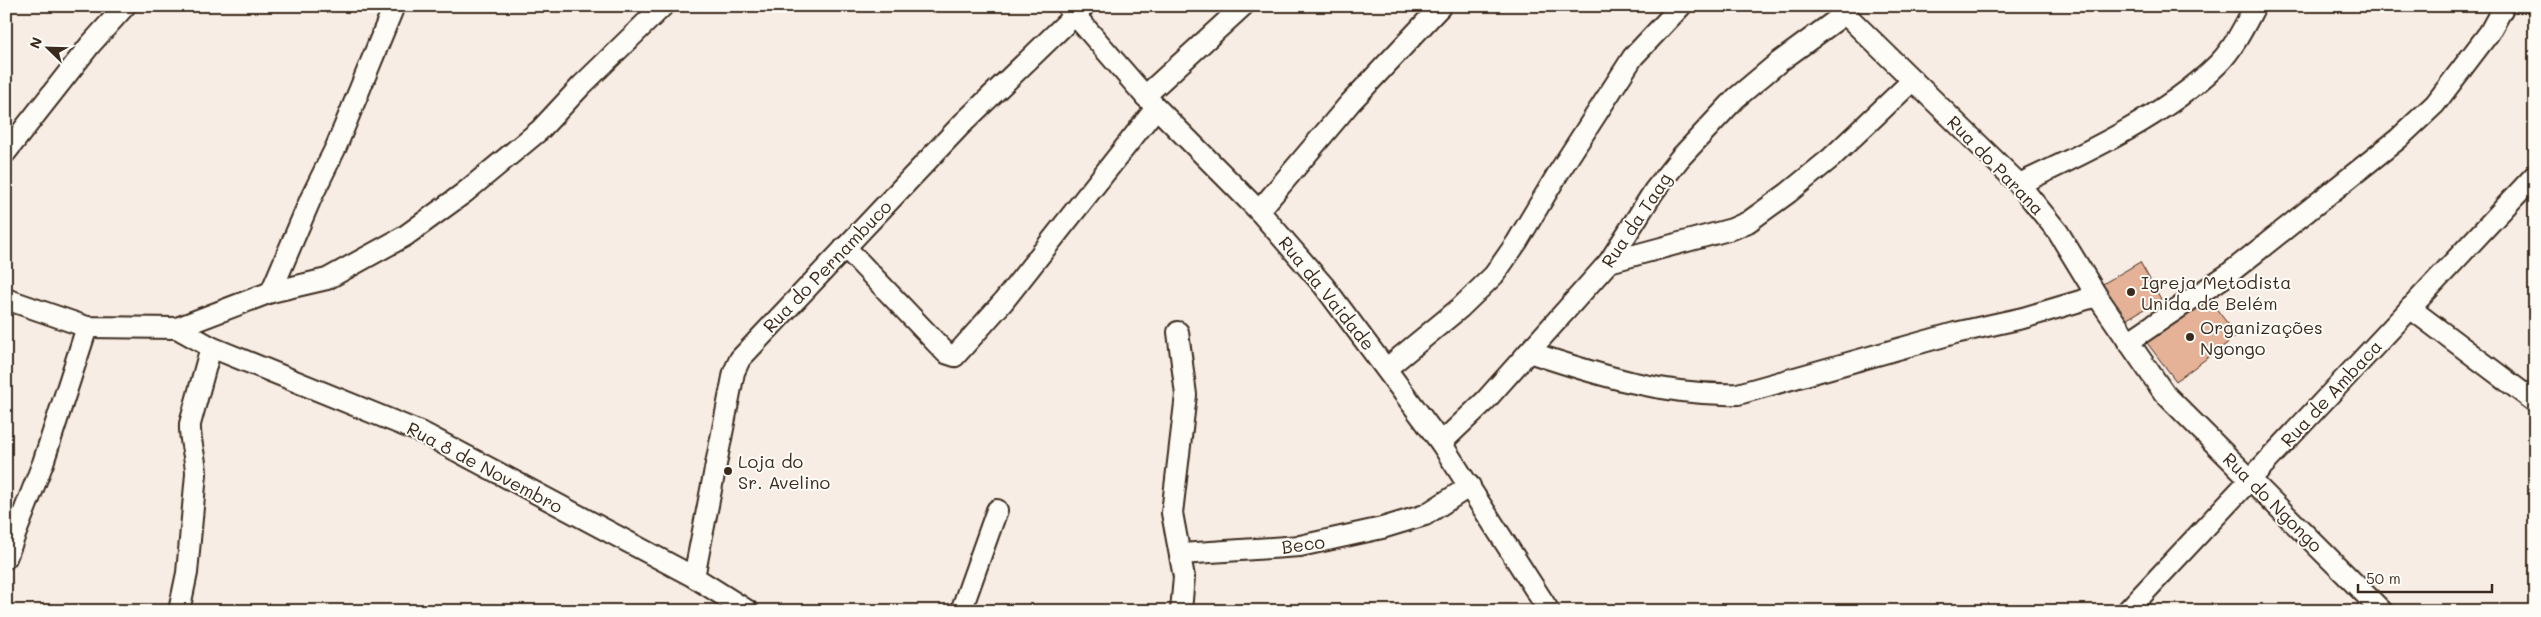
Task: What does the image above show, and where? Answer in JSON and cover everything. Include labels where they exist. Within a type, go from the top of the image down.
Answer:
[{"type":"street","points":[[6,152],[90,45],[125,6]]},
{"type":"street","points":[[271,292],[311,198],[336,147],[394,6]]},
{"type":"street","points":[[6,299],[87,327],[177,328],[271,292],[327,279],[405,236],[464,193],[540,130],[581,86],[663,6]]},
{"type":"street","points":[[845,247],[946,353],[955,356],[1003,302],[1150,102],[1243,6]]},
{"type":"street","points":[[1259,211],[1350,103],[1441,6]]},
{"type":"street","points":[[1387,368],[1460,308],[1494,275],[1517,242],[1557,174],[1633,57],[1682,6]]},
{"type":"street","points":[[2020,184],[2076,158],[2152,114],[2192,87],[2220,63],[2256,6]]},
{"type":"street","points":[[2128,342],[2227,275],[2398,139],[2435,104],[2489,34],[2504,6]]},
{"type":"street","name":"Rua da Vaidade","points":[[1075,9],[1150,102],[1259,211],[1324,286],[1387,368],[1441,443],[1470,486],[1546,610]]},
{"type":"street","name":"Rua do Pernambuco","points":[[694,577],[734,372],[748,349],[961,125],[1075,9]]},
{"type":"street","name":"Rua do Parana","points":[[1842,10],[2020,184],[2058,232],[2097,296],[2164,393]]},
{"type":"street","name":"Rua da Taag","points":[[1441,443],[1485,401],[1610,262],[1654,191],[1680,158],[1730,104],[1842,10]]},
{"type":"street","points":[[1610,262],[1732,229],[1748,222],[1831,158],[1913,80]]},
{"type":"street","name":"Rua de Ambaca","points":[[2126,611],[2535,175]]},
{"type":"street","points":[[1530,352],[1596,375],[1630,383],[1706,395],[1738,394],[1955,333],[2023,318],[2097,296]]},
{"type":"street","points":[[2410,308],[2535,402]]},
{"type":"street","points":[[6,558],[43,463],[87,327]]},
{"type":"street","name":"Rua 8 de Novembro","points":[[177,328],[211,346],[416,430],[694,577],[748,611]]},
{"type":"street","points":[[1178,332],[1186,395],[1172,523],[1181,554],[1184,588],[1181,611]]},
{"type":"street","points":[[179,611],[187,573],[196,474],[196,460],[190,435],[190,424],[211,346]]},
{"type":"street","name":"Rua do Ngongo","points":[[2164,393],[2382,611]]},
{"type":"street","name":"Beco","points":[[1181,554],[1300,546],[1382,528],[1425,515],[1470,486]]},
{"type":"street","points":[[961,611],[997,510]]},
{"type":"building","name":"Igreja Metodista Unida de Belém","points":[[2140,262],[2161,299],[2122,322],[2101,285]]},
{"type":"building","name":"Organizações Ngongo","points":[[2206,295],[2237,336],[2176,381],[2144,339]]},
{"type":"place","name":"Igreja Metodista Unida de Belém","points":[[2131,292]]},
{"type":"place","name":"Organizações Ngongo","points":[[2190,337]]},
{"type":"place","name":"Loja do Sr. Avelino","points":[[728,471]]}]
